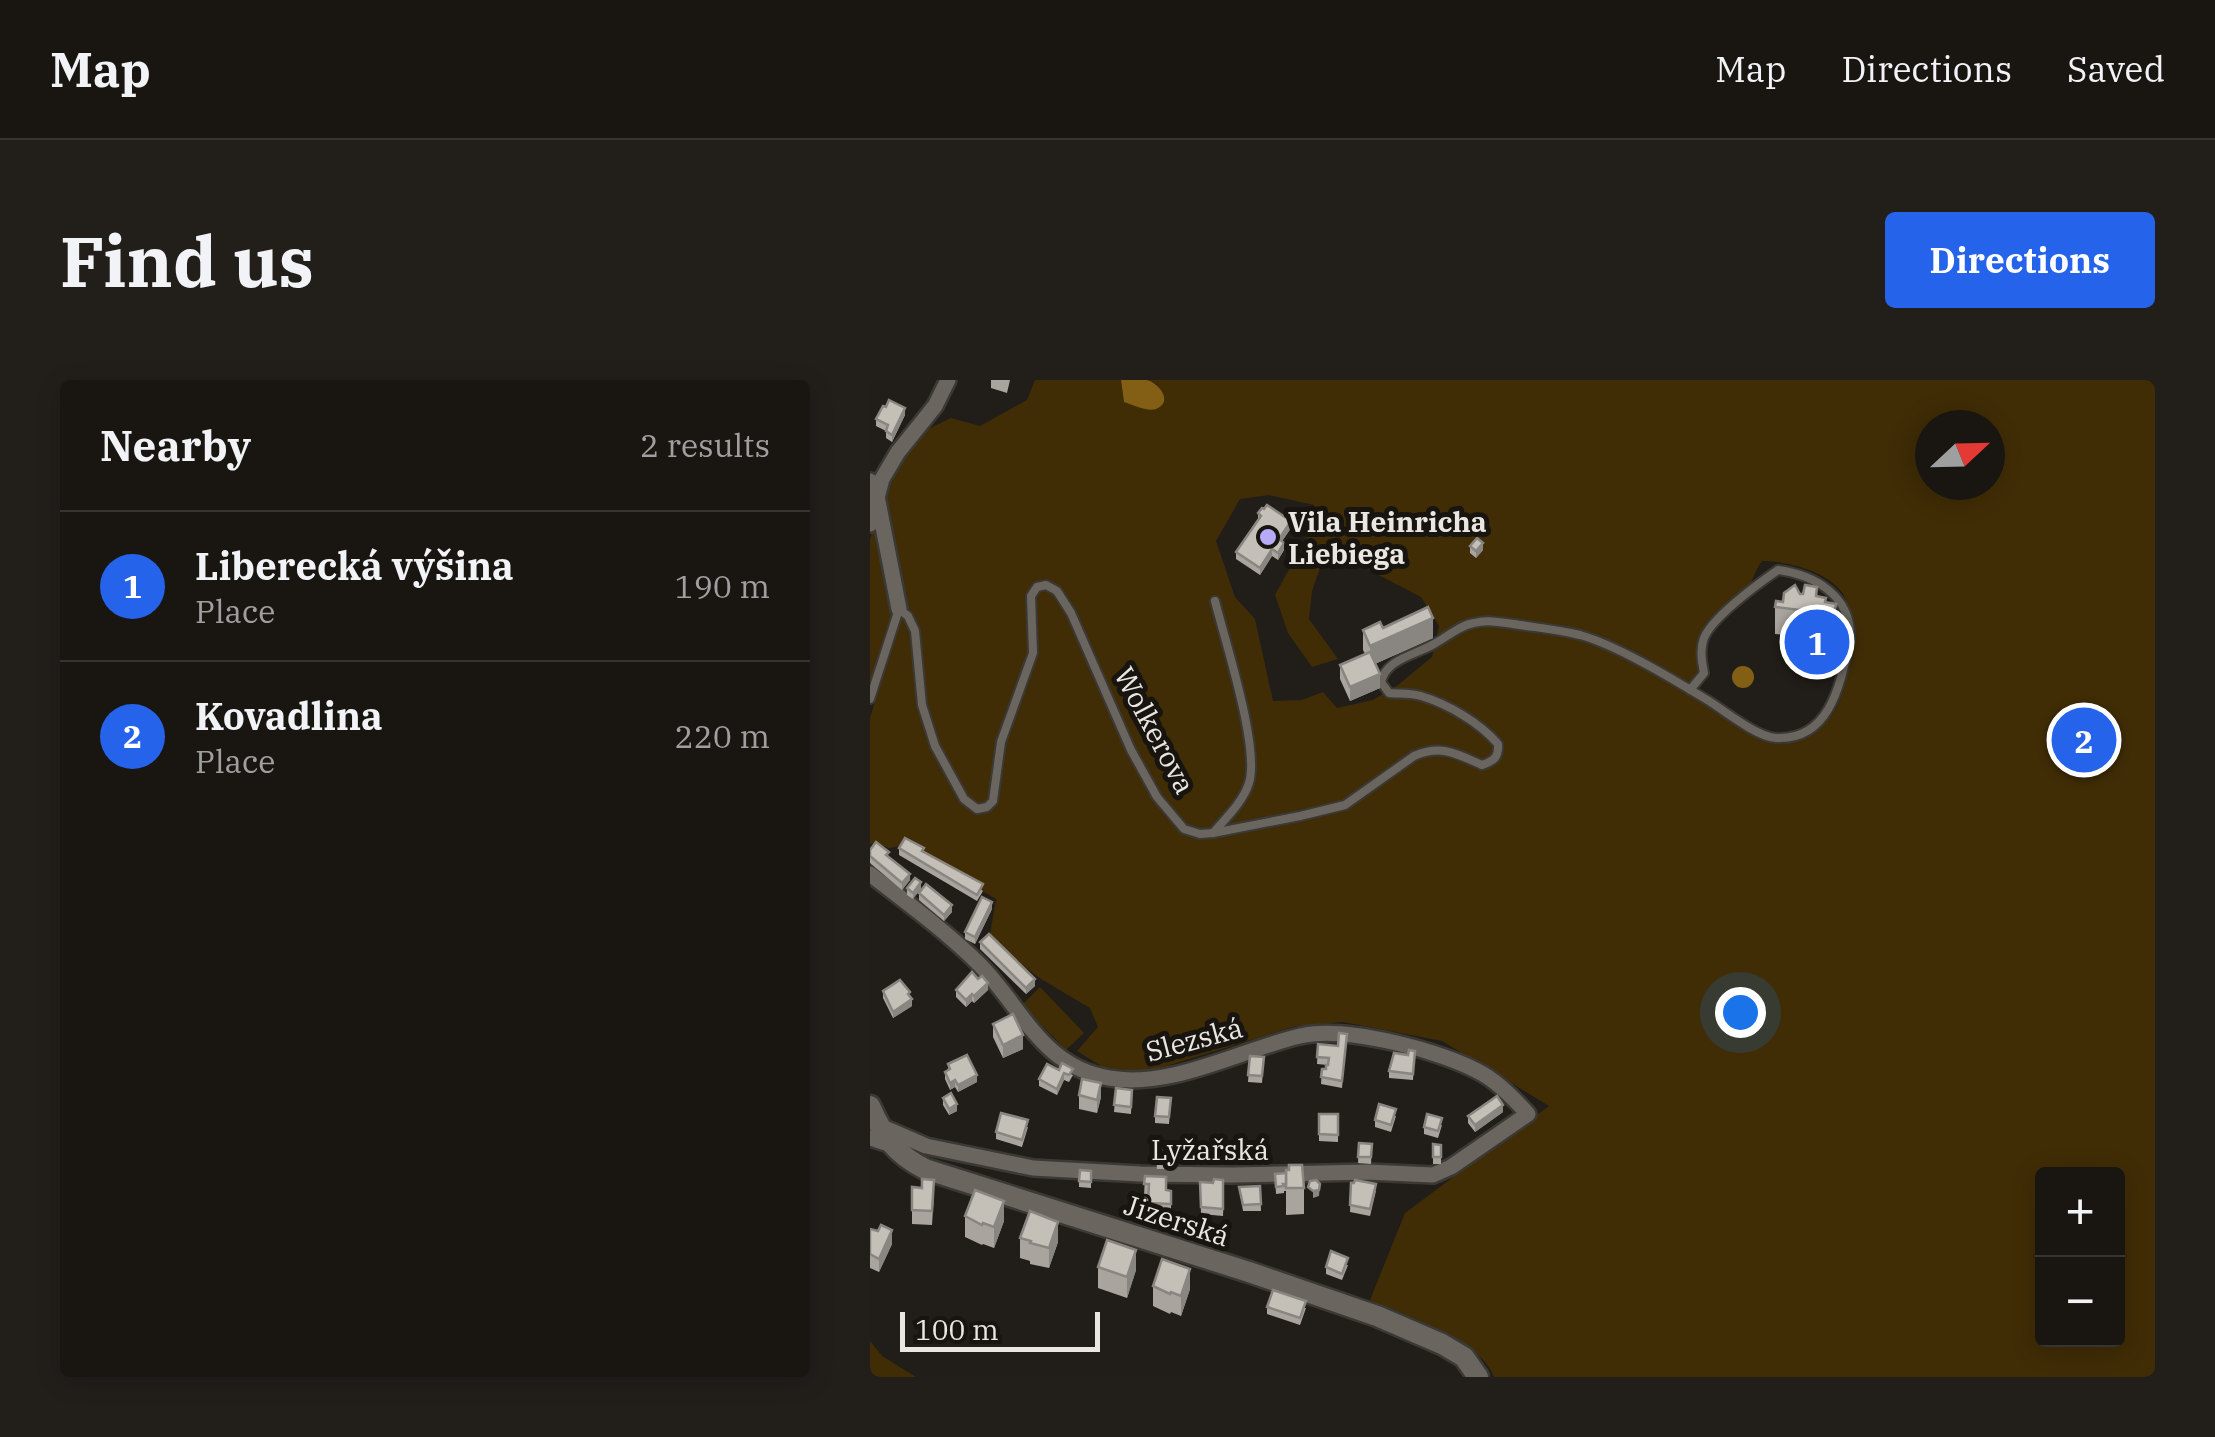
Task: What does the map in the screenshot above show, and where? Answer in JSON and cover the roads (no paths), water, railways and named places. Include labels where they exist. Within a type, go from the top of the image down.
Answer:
[{"type":"street","points":[[870,524],[874,488],[935,406],[948,380]]},
{"type":"street","name":"Wolkerova","points":[[874,488],[899,608]]},
{"type":"street","name":"Slezská","points":[[870,874],[980,964],[1050,1052],[1071,1066],[1108,1078],[1146,1080],[1304,1034],[1348,1034],[1434,1052],[1485,1074],[1528,1114]]},
{"type":"street","name":"Jizerská","points":[[870,1106],[875,1132],[925,1169],[1378,1316],[1464,1357],[1478,1377]]},
{"type":"street","name":"Lyžařská","points":[[875,1132],[1033,1168],[1140,1174],[1432,1175],[1451,1167],[1528,1114]]},
{"type":"lane","points":[[1213,833],[1344,805],[1424,752],[1448,751],[1482,765],[1492,761],[1499,753],[1498,744],[1481,728],[1430,699],[1388,693],[1380,682],[1383,672],[1392,664],[1418,654],[1468,623],[1488,620],[1581,636],[1605,645],[1690,690],[1759,733],[1775,738],[1802,734],[1822,720],[1837,696],[1850,630],[1846,612],[1823,584],[1778,570],[1708,627],[1702,642],[1704,673],[1690,690]]},
{"type":"lane","name":"Wolkerova","points":[[899,608],[915,631],[922,705],[936,746],[964,799],[977,810],[993,801],[1001,742],[1033,654],[1031,596],[1037,587],[1046,584],[1056,590],[1071,613],[1156,797],[1184,829],[1213,833]]},
{"type":"lane","points":[[1213,833],[1234,810],[1249,782],[1251,746],[1215,601]]},
{"type":"lane","points":[[870,699],[899,608]]},
{"type":"place","name":"Vila Heinricha Liebiega","points":[[1268,537]]},
{"type":"place","name":"Liberecká výšina","points":[[1817,642]]},
{"type":"place","name":"Kovadlina","points":[[2084,740]]}]
